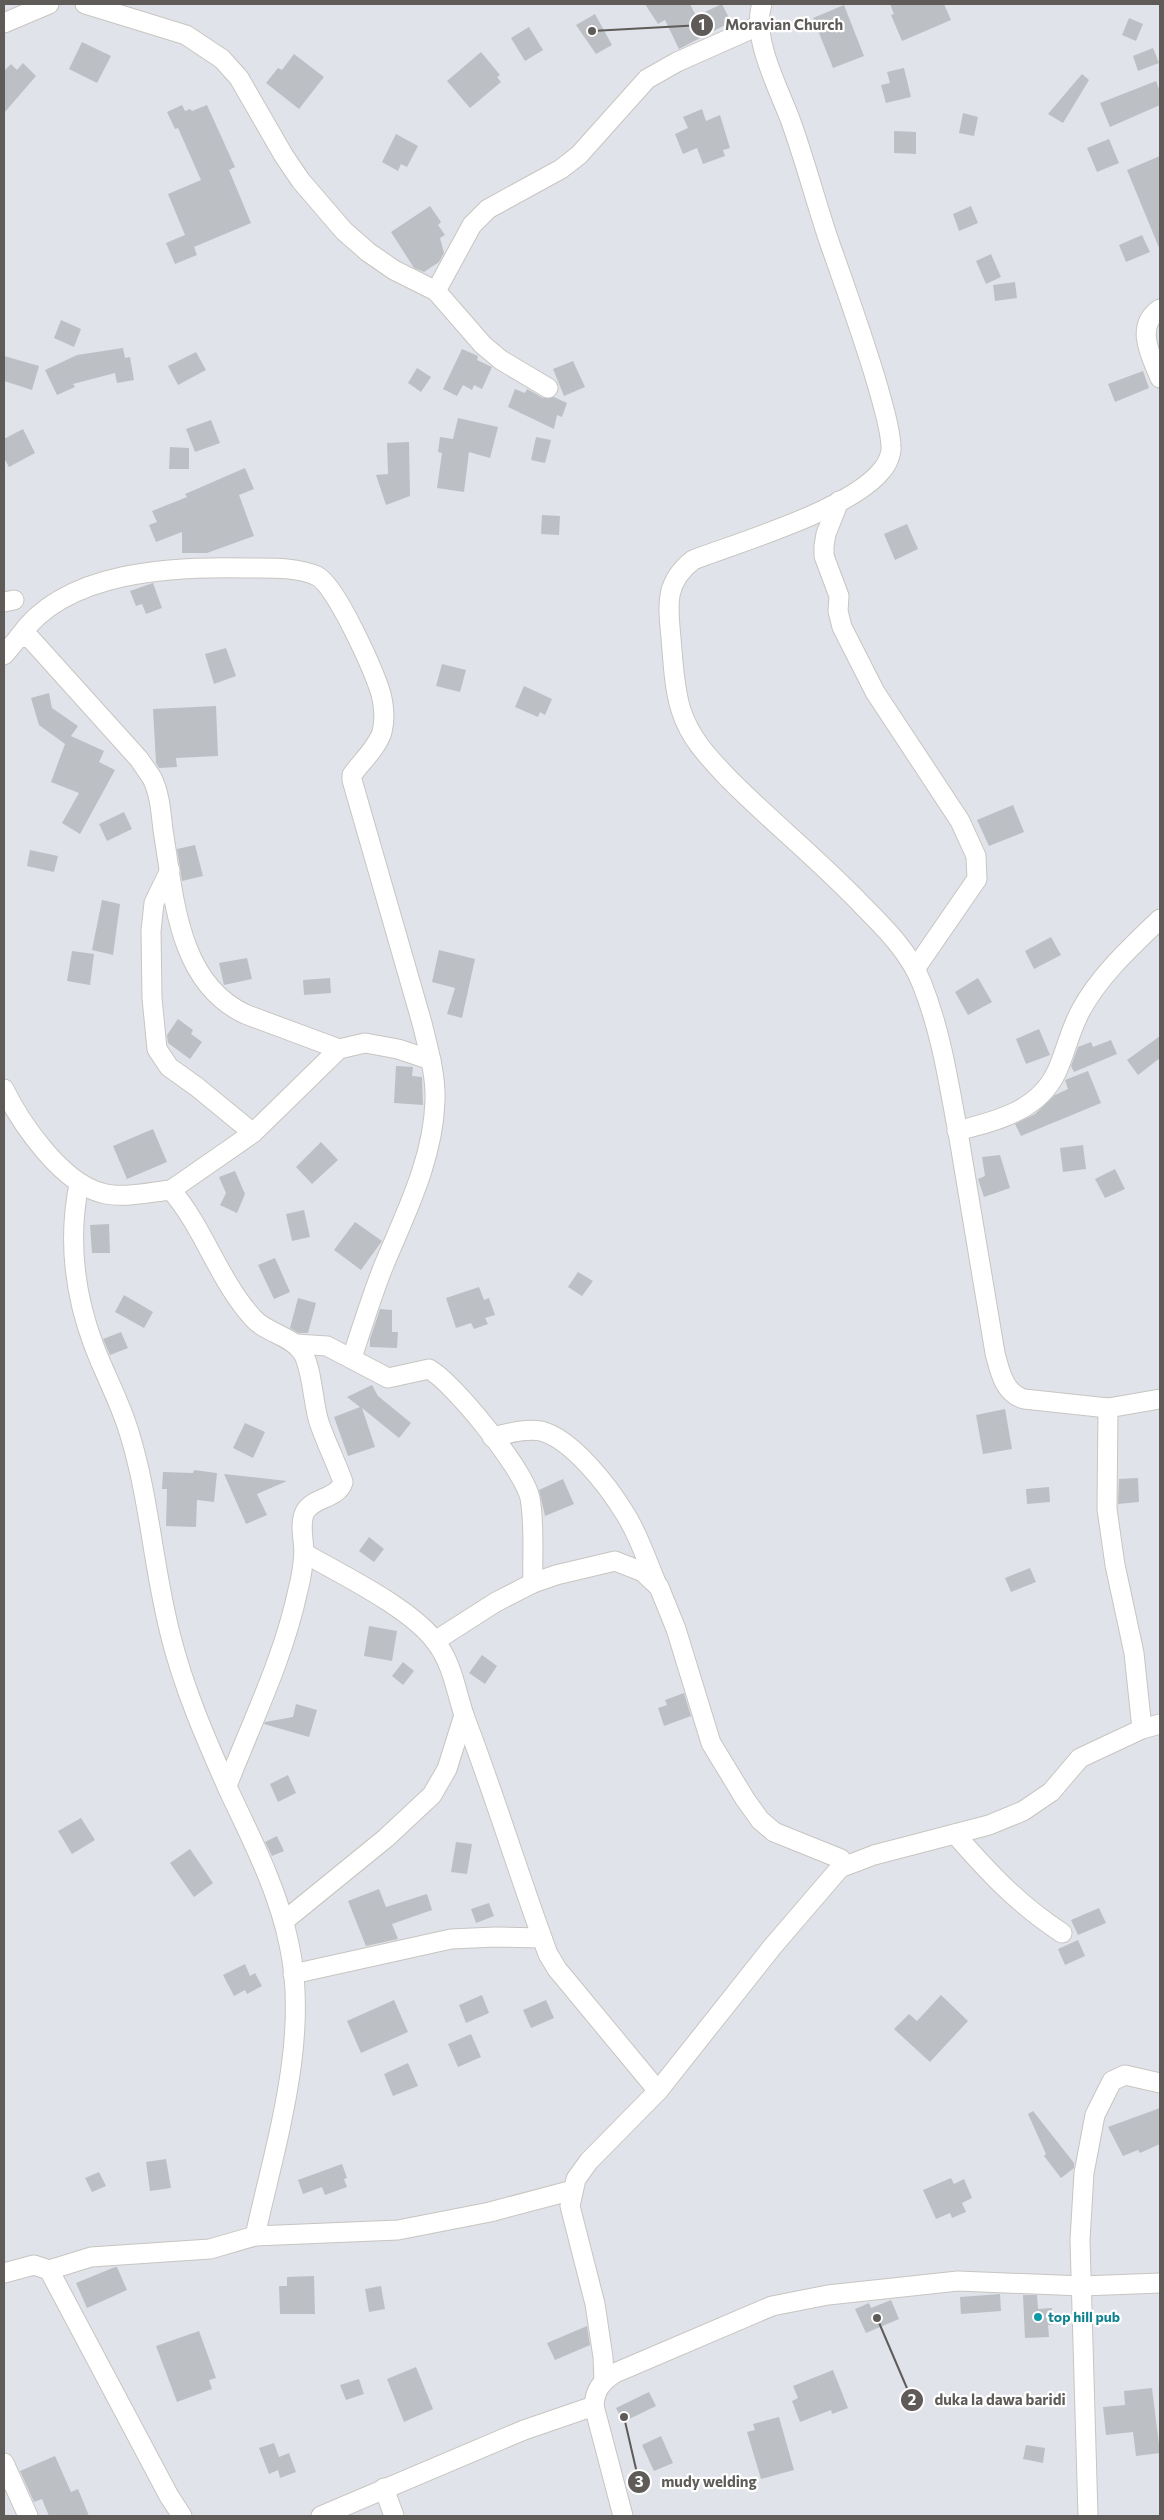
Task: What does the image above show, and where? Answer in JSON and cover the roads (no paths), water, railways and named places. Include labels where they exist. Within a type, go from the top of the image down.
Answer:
[{"type":"street","points":[[4,24],[49,4]]},
{"type":"street","points":[[85,4],[186,35],[222,60],[239,78],[284,156],[301,181],[344,231],[368,252],[394,270],[436,291],[483,345],[501,360],[548,388]]},
{"type":"street","points":[[762,4],[758,26],[762,43],[793,128],[867,350],[887,422],[892,448],[882,470],[871,482],[839,501],[801,519],[693,560],[680,570],[673,582],[669,600],[672,649],[681,710],[703,752],[764,814],[820,862],[878,921],[907,955],[922,983],[943,1047],[1001,1376],[1015,1396],[1024,1399],[1108,1408],[1160,1399]]},
{"type":"street","points":[[436,291],[472,225],[488,209],[561,169],[579,155],[647,79],[676,62],[758,26]]},
{"type":"street","points":[[1160,309],[1155,312],[1145,332],[1150,353],[1160,378]]},
{"type":"street","points":[[839,501],[826,534],[824,556],[839,596],[838,610],[842,627],[876,692],[901,728],[934,785],[960,821],[976,856],[978,867],[977,879],[915,969]]},
{"type":"street","points":[[4,655],[42,611],[86,589],[136,573],[217,568],[285,568],[316,575],[326,582],[339,600],[381,694],[384,716],[382,732],[352,776],[352,780],[431,1060],[436,1099],[434,1124],[426,1160],[414,1196],[373,1292],[352,1358]]},
{"type":"street","points":[[19,637],[30,638],[85,702],[139,759],[148,772],[158,798],[176,906],[190,958],[214,993],[230,1007],[245,1014],[339,1049]]},
{"type":"street","points":[[170,870],[154,903],[151,931],[151,990],[157,1049],[169,1067],[197,1087],[253,1133]]},
{"type":"street","points":[[957,1132],[1001,1120],[1023,1108],[1044,1092],[1057,1071],[1081,1009],[1118,960],[1160,919]]},
{"type":"street","points":[[4,1088],[23,1125],[79,1184],[101,1193],[114,1195],[172,1190],[253,1133],[339,1049],[365,1043],[398,1049],[431,1060]]},
{"type":"street","points":[[79,1184],[73,1214],[73,1242],[77,1288],[83,1315],[129,1432],[146,1494],[155,1559],[171,1637],[194,1706],[227,1786],[269,1879],[284,1921],[290,1947],[295,2022],[292,2063],[255,2236]]},
{"type":"street","points":[[172,1190],[183,1204],[238,1298],[253,1318],[268,1332],[296,1344],[327,1346],[388,1378],[429,1369],[436,1373],[492,1437],[520,1474],[530,1499],[533,1583]]},
{"type":"street","points":[[227,1786],[281,1654],[298,1590],[304,1553],[302,1530],[305,1512],[309,1507],[338,1491],[343,1482],[319,1421],[303,1353],[296,1344]]},
{"type":"street","points":[[1108,1408],[1107,1509],[1134,1654],[1142,1729]]},
{"type":"street","points":[[492,1437],[528,1430],[541,1432],[572,1449],[605,1486],[625,1514],[659,1587],[676,1629],[711,1743],[745,1799],[760,1820],[774,1832],[841,1859]]},
{"type":"street","points":[[304,1553],[391,1604],[435,1641],[453,1676],[464,1715],[542,1938],[557,1969],[658,2091]]},
{"type":"street","points":[[435,1641],[496,1602],[533,1583],[586,1566],[615,1561],[643,1572],[659,1587]]},
{"type":"street","points":[[284,1921],[386,1838],[432,1794],[447,1769],[464,1715]]},
{"type":"street","points":[[604,2381],[604,2358],[595,2304],[570,2206],[576,2179],[589,2161],[658,2091],[773,1946],[840,1868],[892,1850],[989,1824],[1038,1803],[1063,1780],[1080,1758],[1142,1729],[1160,1724]]},
{"type":"street","points":[[955,1834],[1000,1884],[1032,1913],[1062,1933]]},
{"type":"street","points":[[293,1974],[451,1939],[495,1936],[542,1938]]},
{"type":"street","points":[[1088,2516],[1080,2240],[1084,2173],[1095,2115],[1108,2086],[1119,2077],[1125,2075],[1160,2084]]},
{"type":"street","points":[[4,2273],[34,2265],[49,2270],[91,2257],[210,2249],[255,2236],[398,2230],[490,2212],[573,2190]]},
{"type":"street","points":[[49,2270],[169,2496],[182,2516]]},
{"type":"street","points":[[623,2516],[594,2406],[595,2394],[604,2381],[615,2373],[772,2306],[828,2295],[958,2281],[1082,2286],[1160,2283]]},
{"type":"street","points":[[322,2516],[524,2430],[594,2406]]},
{"type":"street","points":[[4,2463],[28,2516]]},
{"type":"street","points":[[384,2488],[394,2516]]},
{"type":"place","name":"Moravian Church","points":[[592,31]]},
{"type":"place","name":"top hill pub","points":[[1038,2317]]},
{"type":"place","name":"duka la dawa baridi","points":[[877,2318]]},
{"type":"place","name":"mudy welding","points":[[624,2417]]}]
